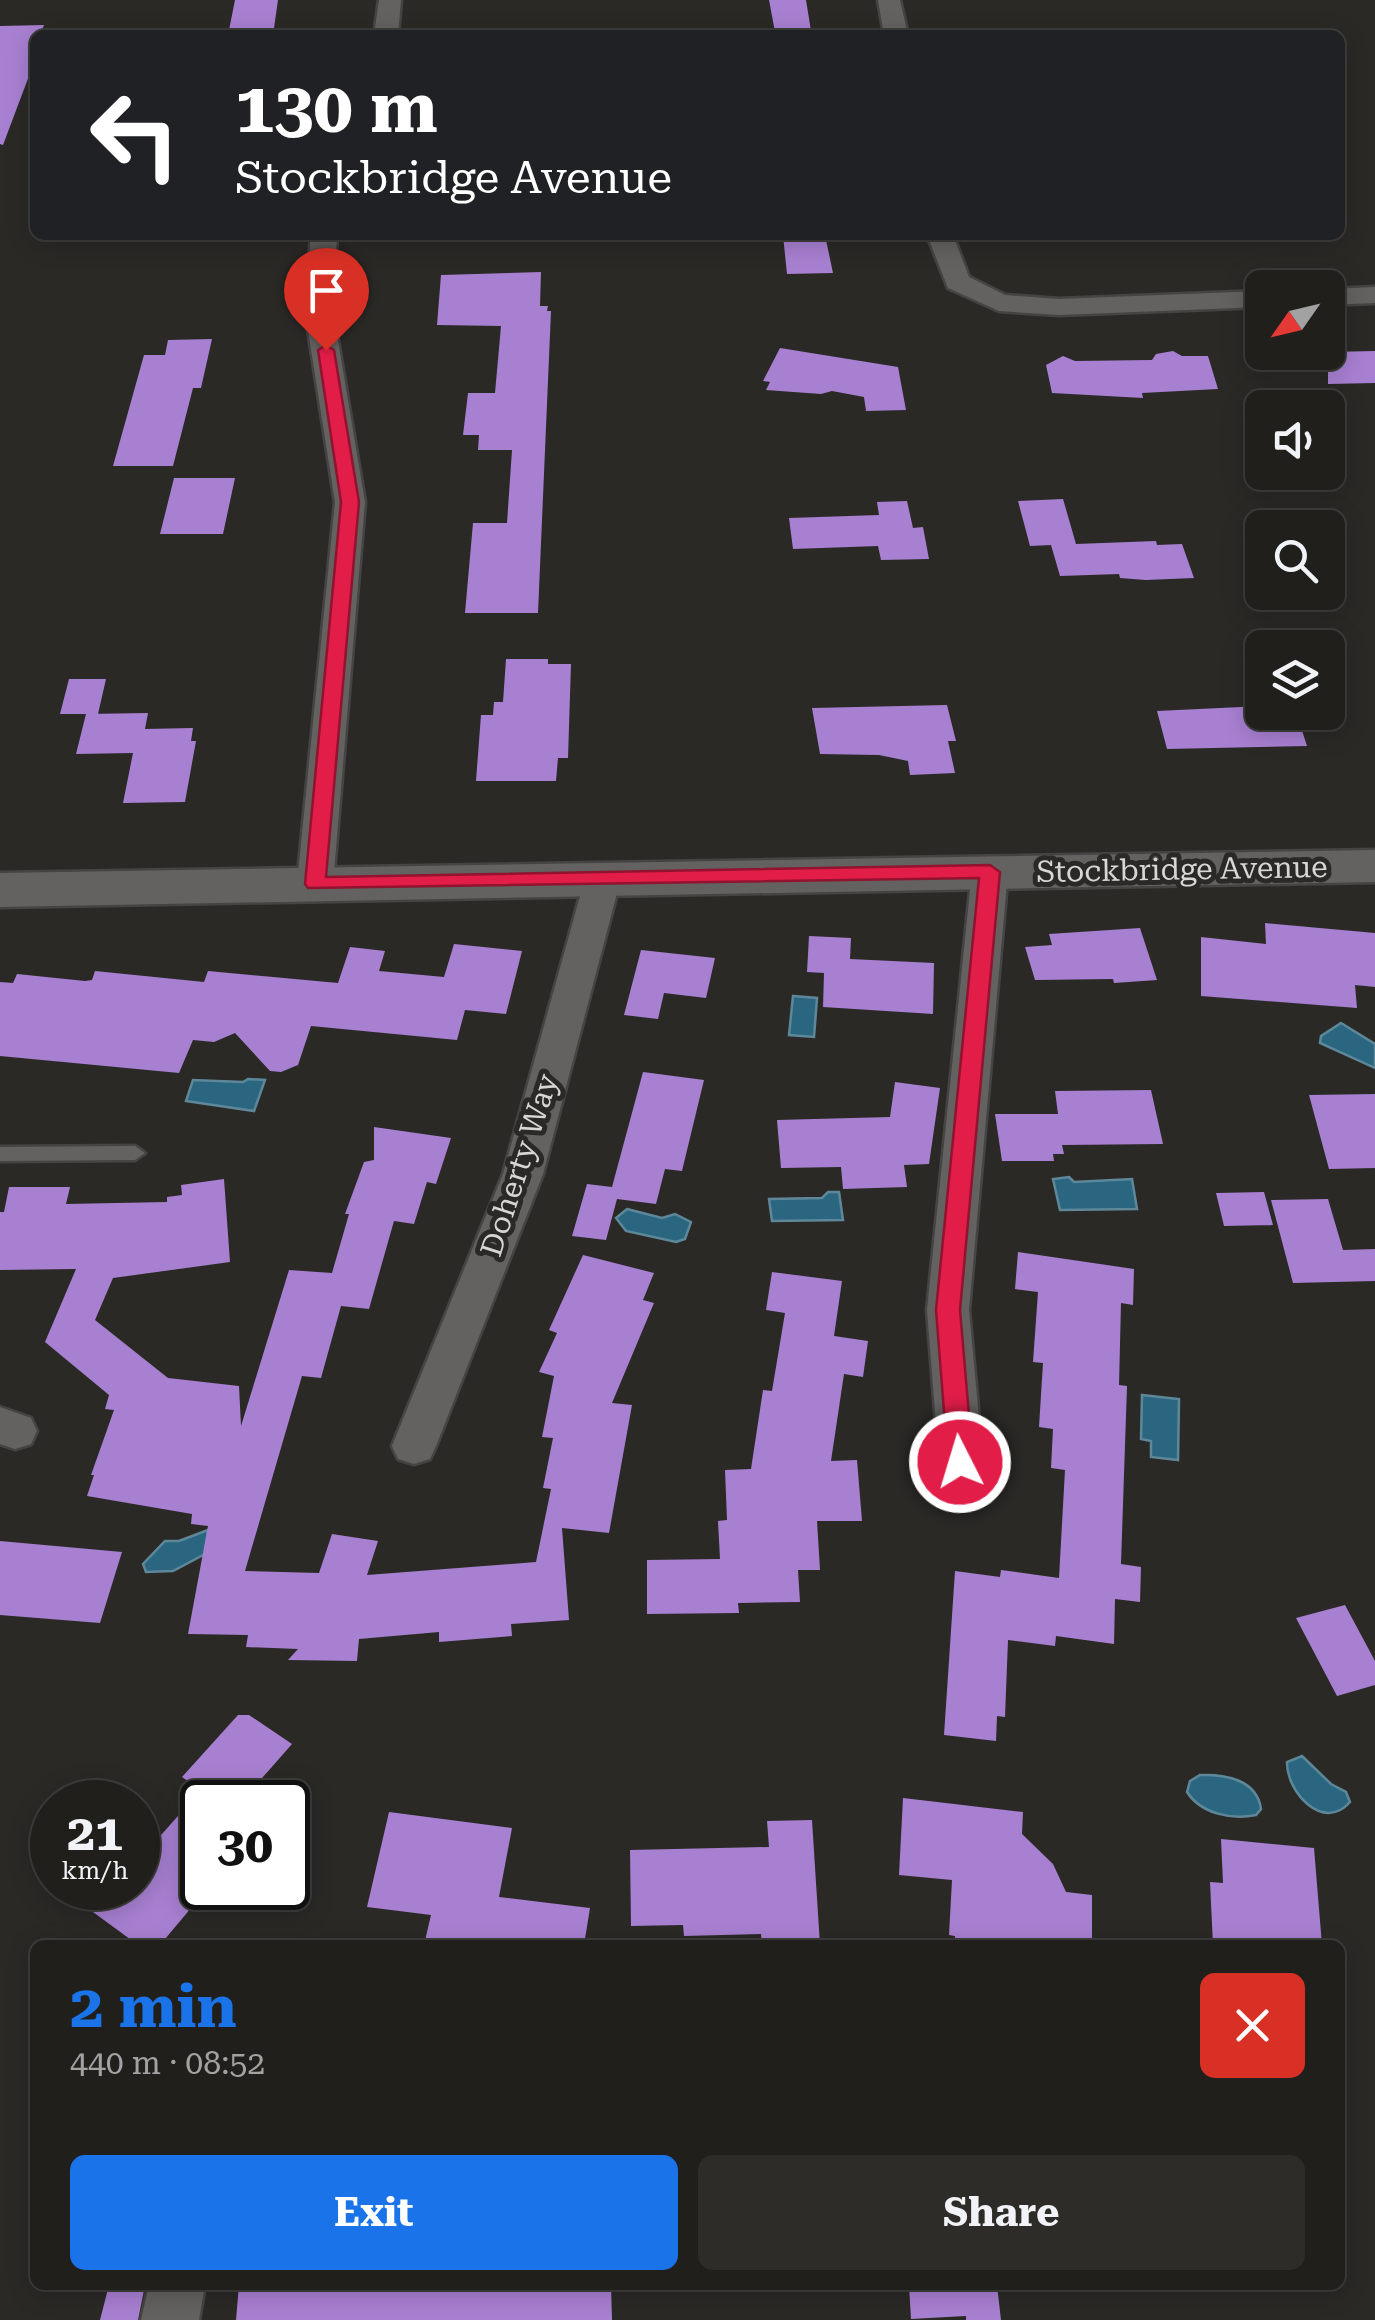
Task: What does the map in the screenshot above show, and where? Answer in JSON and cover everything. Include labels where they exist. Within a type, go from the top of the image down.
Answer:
[{"type":"street","points":[[387,30],[390,0]]},
{"type":"street","points":[[889,0],[895,30]]},
{"type":"street","points":[[315,884],[350,502],[319,311],[324,240]]},
{"type":"street","points":[[942,240],[957,282],[999,303],[1060,308],[1245,300]]},
{"type":"street","points":[[1345,296],[1375,295]]},
{"type":"street","name":"Stockbridge Avenue","points":[[0,890],[1375,866]]},
{"type":"street","points":[[960,1462],[948,1310],[990,872]]},
{"type":"street","name":"Doherty Way","points":[[414,1446],[524,1174],[603,878]]},
{"type":"street","points":[[170,2320],[176,2290]]},
{"type":"lane","points":[[0,1154],[135,1153]]},
{"type":"water","points":[[793,996],[817,998],[814,1037],[789,1035]]},
{"type":"water","points":[[1341,1023],[1375,1044],[1375,1068],[1320,1043],[1321,1036]]},
{"type":"water","points":[[193,1080],[265,1080],[254,1111],[186,1101]]},
{"type":"water","points":[[1069,1177],[1074,1182],[1132,1179],[1137,1209],[1060,1210],[1053,1179]]},
{"type":"water","points":[[828,1192],[839,1192],[843,1220],[772,1221],[769,1199],[822,1198]]},
{"type":"water","points":[[627,1209],[662,1218],[675,1214],[691,1222],[685,1239],[676,1242],[626,1231],[616,1218]]},
{"type":"water","points":[[1142,1395],[1179,1399],[1178,1460],[1151,1457],[1151,1441],[1141,1439]]},
{"type":"water","points":[[208,1530],[205,1554],[173,1571],[146,1572],[143,1564],[165,1541],[179,1541]]},
{"type":"water","points":[[1302,1756],[1331,1784],[1346,1792],[1350,1802],[1329,1813],[1308,1805],[1288,1773],[1287,1762]]},
{"type":"water","points":[[1200,1775],[1230,1778],[1247,1785],[1261,1809],[1256,1815],[1237,1817],[1200,1806],[1187,1792],[1190,1781]]},
{"type":"building","points":[[235,0],[278,0],[274,30],[229,30]]},
{"type":"building","points":[[769,0],[806,0],[811,30],[775,30]]},
{"type":"building","points":[[44,25],[42,30],[30,30],[30,73],[3,145],[0,144],[0,26]]},
{"type":"building","points":[[784,240],[826,240],[833,273],[787,274]]},
{"type":"building","points":[[541,272],[540,306],[548,306],[547,311],[551,311],[538,613],[465,613],[473,523],[507,523],[512,450],[478,450],[479,435],[463,435],[468,393],[495,393],[501,326],[437,325],[441,275]]},
{"type":"building","points":[[212,339],[201,388],[193,388],[173,466],[113,466],[144,355],[165,355],[168,340]]},
{"type":"building","points":[[780,348],[898,367],[906,410],[866,411],[864,397],[832,391],[821,394],[766,390],[770,382],[763,381]]},
{"type":"building","points":[[1173,351],[1182,356],[1208,356],[1218,389],[1142,393],[1143,398],[1052,393],[1046,365],[1063,356],[1075,361],[1152,360],[1156,354]]},
{"type":"building","points":[[1375,351],[1375,383],[1328,384],[1328,370],[1345,370],[1345,352]]},
{"type":"building","points":[[174,478],[235,478],[223,534],[160,534]]},
{"type":"building","points":[[1063,499],[1076,544],[1182,544],[1194,578],[1060,576],[1051,545],[1030,546],[1018,501]]},
{"type":"building","points":[[907,501],[913,528],[923,527],[929,559],[881,560],[878,546],[793,549],[789,518],[879,515],[877,502]]},
{"type":"building","points":[[506,659],[548,659],[548,664],[571,664],[568,758],[558,758],[556,781],[476,781],[481,715],[493,715],[494,702],[503,702]]},
{"type":"building","points":[[69,679],[106,679],[98,714],[60,714]]},
{"type":"building","points":[[947,705],[956,741],[948,741],[955,773],[910,775],[908,761],[879,755],[820,754],[812,708]]},
{"type":"building","points":[[1245,707],[1245,730],[1302,730],[1307,746],[1167,749],[1157,711]]},
{"type":"building","points":[[148,713],[145,729],[193,728],[191,741],[196,741],[185,802],[123,803],[133,753],[76,754],[86,714]]},
{"type":"building","points":[[1265,923],[1375,933],[1375,987],[1355,985],[1357,1008],[1201,996],[1201,937],[1266,944]]},
{"type":"building","points":[[1140,928],[1157,980],[1035,980],[1025,947],[1052,945],[1049,934]]},
{"type":"building","points":[[809,936],[851,938],[850,959],[934,963],[933,1014],[823,1007],[824,973],[807,972]]},
{"type":"building","points":[[454,944],[522,951],[506,1014],[465,1010],[457,1040],[311,1026],[298,1065],[281,1072],[270,1071],[235,1033],[214,1042],[193,1040],[179,1073],[0,1056],[0,982],[13,983],[17,974],[85,981],[92,980],[95,971],[204,982],[208,971],[338,983],[350,947],[385,951],[379,971],[444,977]]},
{"type":"building","points":[[641,950],[715,958],[706,998],[664,993],[658,1019],[624,1015]]},
{"type":"building","points":[[643,1072],[704,1080],[682,1171],[665,1169],[656,1204],[617,1199],[606,1240],[572,1236],[587,1184],[612,1187]]},
{"type":"building","points":[[895,1082],[940,1088],[929,1164],[904,1165],[907,1187],[843,1189],[841,1167],[781,1168],[777,1120],[890,1117]]},
{"type":"building","points":[[1151,1090],[1163,1144],[1062,1145],[1064,1154],[1053,1154],[1054,1161],[1002,1161],[995,1114],[1058,1114],[1055,1091]]},
{"type":"building","points":[[1375,1094],[1375,1168],[1329,1169],[1309,1095]]},
{"type":"building","points":[[374,1127],[451,1138],[436,1184],[427,1182],[414,1224],[394,1221],[369,1309],[341,1306],[321,1378],[302,1376],[245,1571],[319,1573],[332,1534],[378,1541],[367,1575],[536,1562],[551,1489],[543,1488],[553,1438],[542,1437],[554,1376],[539,1372],[557,1333],[549,1330],[583,1255],[654,1273],[643,1300],[654,1303],[612,1403],[632,1405],[609,1533],[562,1528],[569,1620],[511,1624],[512,1636],[439,1642],[439,1632],[359,1639],[357,1661],[288,1660],[298,1649],[246,1647],[248,1635],[188,1634],[208,1526],[191,1524],[192,1514],[87,1496],[114,1410],[105,1409],[109,1395],[45,1342],[76,1269],[0,1270],[0,1212],[4,1212],[9,1187],[70,1187],[66,1204],[167,1202],[167,1197],[182,1195],[181,1185],[224,1179],[230,1262],[113,1278],[95,1320],[168,1378],[239,1386],[241,1426],[289,1270],[332,1273],[349,1214],[345,1214],[364,1162],[374,1160]]},
{"type":"building","points":[[1264,1192],[1273,1225],[1224,1226],[1216,1193]]},
{"type":"building","points":[[1328,1199],[1343,1250],[1375,1249],[1375,1281],[1293,1283],[1271,1200]]},
{"type":"building","points":[[1018,1252],[1134,1269],[1133,1305],[1121,1303],[1119,1385],[1127,1386],[1121,1564],[1141,1567],[1140,1602],[1115,1599],[1114,1644],[1056,1636],[1055,1646],[1008,1640],[1005,1717],[997,1716],[996,1741],[944,1735],[955,1571],[1000,1577],[1001,1570],[1059,1578],[1065,1470],[1051,1468],[1053,1429],[1039,1427],[1043,1363],[1033,1362],[1038,1292],[1015,1289]]},
{"type":"building","points":[[772,1272],[842,1281],[834,1336],[868,1341],[863,1377],[844,1374],[831,1461],[857,1460],[862,1521],[817,1521],[820,1570],[798,1570],[800,1602],[738,1603],[739,1613],[647,1614],[647,1560],[720,1559],[718,1521],[727,1520],[725,1470],[751,1469],[763,1390],[772,1391],[785,1313],[766,1310]]},
{"type":"building","points":[[0,1541],[122,1552],[100,1623],[0,1615]]},
{"type":"building","points":[[1345,1605],[1375,1661],[1375,1685],[1337,1696],[1296,1618]]},
{"type":"building","points":[[238,1715],[249,1715],[292,1744],[260,1780],[182,1777]]},
{"type":"building","points":[[903,1798],[1023,1812],[1022,1834],[1053,1864],[1066,1892],[1092,1895],[1092,1940],[955,1940],[955,1936],[949,1935],[952,1880],[899,1875]]},
{"type":"building","points":[[389,1812],[512,1828],[499,1897],[590,1908],[585,1940],[425,1940],[431,1915],[367,1907]]},
{"type":"building","points":[[180,1814],[180,1910],[189,1910],[164,1940],[131,1940],[93,1912],[160,1910],[160,1836]]},
{"type":"building","points":[[812,1820],[820,1940],[762,1940],[761,1934],[684,1936],[683,1925],[631,1926],[630,1850],[769,1847],[767,1821]]},
{"type":"building","points":[[1221,1839],[1314,1848],[1322,1940],[1213,1940],[1210,1882],[1223,1883]]},
{"type":"building","points":[[108,2290],[144,2290],[138,2320],[100,2320]]},
{"type":"building","points":[[239,2290],[611,2290],[612,2320],[236,2320]]},
{"type":"building","points":[[909,2290],[998,2290],[1001,2320],[966,2320],[966,2316],[911,2319]]},
{"type":"route","points":[[326,350],[350,502],[315,884],[990,872],[948,1310],[960,1462]]}]
